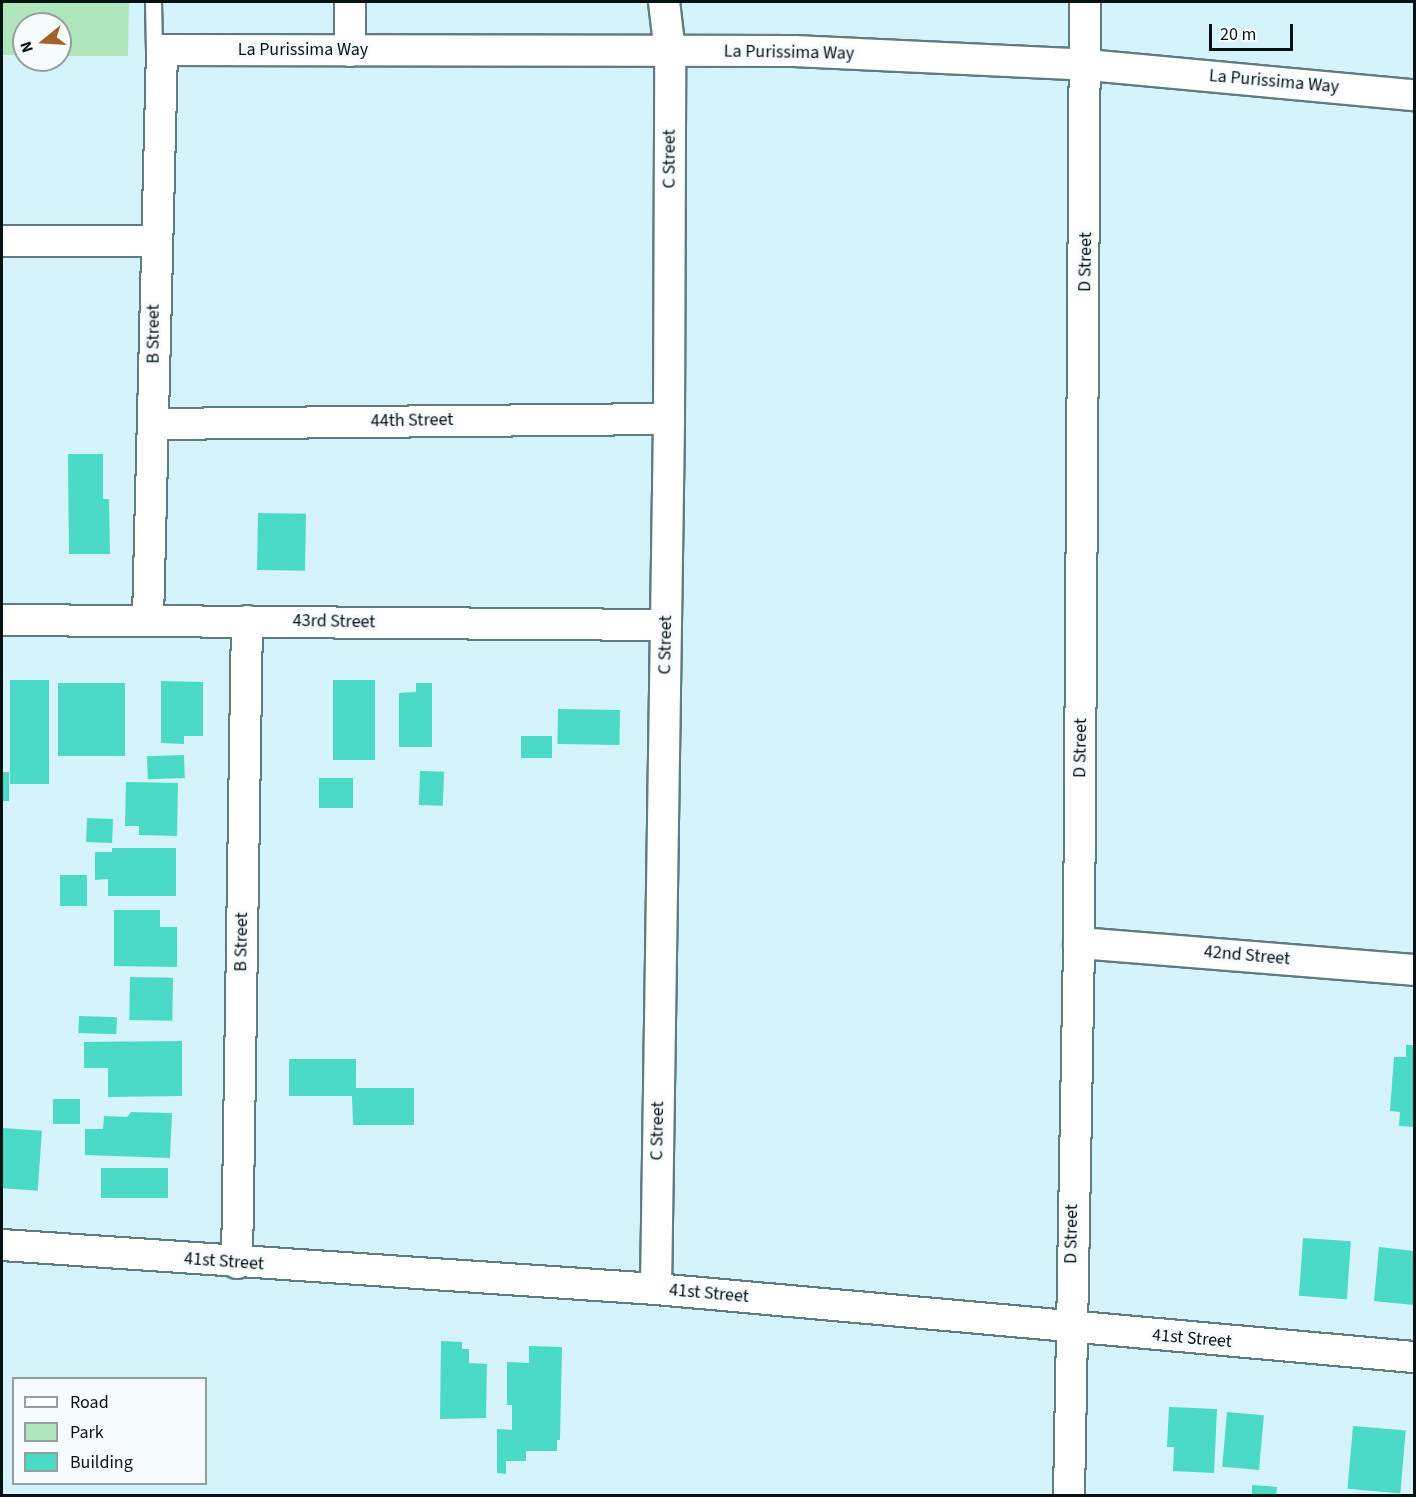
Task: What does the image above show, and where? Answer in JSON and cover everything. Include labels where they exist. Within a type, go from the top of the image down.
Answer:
[{"type":"street","points":[[350,2],[350,51]]},
{"type":"street","name":"C Street","points":[[656,1289],[669,419],[670,52],[664,2]]},
{"type":"street","name":"D Street","points":[[1069,1496],[1070,1329],[1079,943],[1088,65],[1085,2]]},
{"type":"street","name":"La Purissima Way","points":[[162,50],[794,51],[1088,65],[1414,95]]},
{"type":"street","name":"B Street","points":[[148,619],[154,424],[154,241],[162,50]]},
{"type":"street","points":[[2,241],[154,241]]},
{"type":"street","name":"44th Street","points":[[154,424],[669,419]]},
{"type":"street","name":"43rd Street","points":[[2,620],[148,619],[666,626]]},
{"type":"street","name":"B Street","points":[[237,1263],[247,621]]},
{"type":"street","name":"42nd Street","points":[[1079,943],[1414,970]]},
{"type":"street","name":"41st Street","points":[[2,1245],[237,1263],[656,1289],[1070,1329],[1414,1357]]},
{"type":"lane","points":[[153,2],[154,51],[162,50]]},
{"type":"green space","points":[[2,2],[129,2],[128,56],[72,56],[72,12],[12,12],[12,55],[2,55]]},
{"type":"building","points":[[68,454],[103,454],[103,499],[109,499],[110,554],[69,554]]},
{"type":"building","points":[[258,513],[306,514],[305,571],[257,570]]},
{"type":"building","points":[[10,680],[49,680],[49,784],[10,784]]},
{"type":"building","points":[[333,680],[375,680],[375,760],[333,760]]},
{"type":"building","points":[[161,681],[203,682],[203,736],[184,736],[184,744],[161,743]]},
{"type":"building","points":[[58,683],[125,683],[125,756],[58,756]]},
{"type":"building","points":[[416,683],[432,683],[432,747],[399,747],[399,693],[416,692]]},
{"type":"building","points":[[558,709],[620,710],[619,745],[557,744]]},
{"type":"building","points":[[521,736],[552,736],[552,758],[521,758]]},
{"type":"building","points":[[184,755],[185,778],[148,779],[147,756]]},
{"type":"building","points":[[420,771],[444,772],[443,806],[419,805]]},
{"type":"building","points":[[2,772],[9,772],[9,801],[2,801]]},
{"type":"building","points":[[319,778],[353,778],[353,808],[319,808]]},
{"type":"building","points":[[126,782],[178,783],[177,836],[139,835],[139,826],[125,826]]},
{"type":"building","points":[[87,818],[113,819],[112,843],[86,842]]},
{"type":"building","points":[[112,848],[176,848],[176,896],[108,896],[108,879],[95,880],[95,852],[112,852]]},
{"type":"building","points":[[60,875],[87,875],[87,906],[60,906]]},
{"type":"building","points":[[114,910],[160,910],[160,927],[177,927],[177,967],[114,966]]},
{"type":"building","points":[[130,977],[173,978],[172,1021],[129,1020]]},
{"type":"building","points":[[79,1016],[117,1017],[116,1034],[78,1033]]},
{"type":"building","points":[[182,1041],[182,1096],[108,1097],[108,1068],[84,1068],[84,1042]]},
{"type":"building","points":[[1406,1045],[1414,1045],[1414,1127],[1399,1126],[1400,1112],[1390,1111],[1394,1057],[1406,1057]]},
{"type":"building","points":[[289,1059],[356,1059],[356,1088],[414,1088],[414,1125],[353,1125],[352,1096],[289,1096]]},
{"type":"building","points":[[53,1099],[80,1099],[80,1124],[53,1124]]},
{"type":"building","points":[[131,1112],[172,1113],[170,1158],[85,1155],[85,1129],[103,1129],[104,1116],[127,1117]]},
{"type":"building","points":[[2,1128],[42,1131],[38,1191],[2,1188]]},
{"type":"building","points":[[101,1168],[168,1168],[168,1198],[101,1198]]},
{"type":"building","points":[[1303,1238],[1351,1241],[1347,1299],[1299,1296]]},
{"type":"building","points":[[1379,1247],[1414,1251],[1414,1305],[1374,1301]]},
{"type":"building","points":[[441,1341],[462,1342],[462,1349],[469,1349],[469,1363],[487,1364],[486,1418],[440,1419]]},
{"type":"building","points":[[529,1346],[562,1347],[560,1440],[557,1440],[557,1451],[526,1451],[526,1461],[506,1461],[506,1474],[497,1473],[497,1429],[512,1430],[512,1405],[507,1405],[507,1362],[529,1363]]},
{"type":"building","points":[[1169,1407],[1217,1409],[1214,1473],[1173,1471],[1174,1447],[1167,1447]]},
{"type":"building","points":[[1227,1412],[1264,1415],[1259,1470],[1222,1467]]},
{"type":"building","points":[[1353,1426],[1406,1431],[1400,1493],[1348,1489]]},
{"type":"building","points":[[1252,1485],[1277,1487],[1276,1496],[1252,1496]]}]
